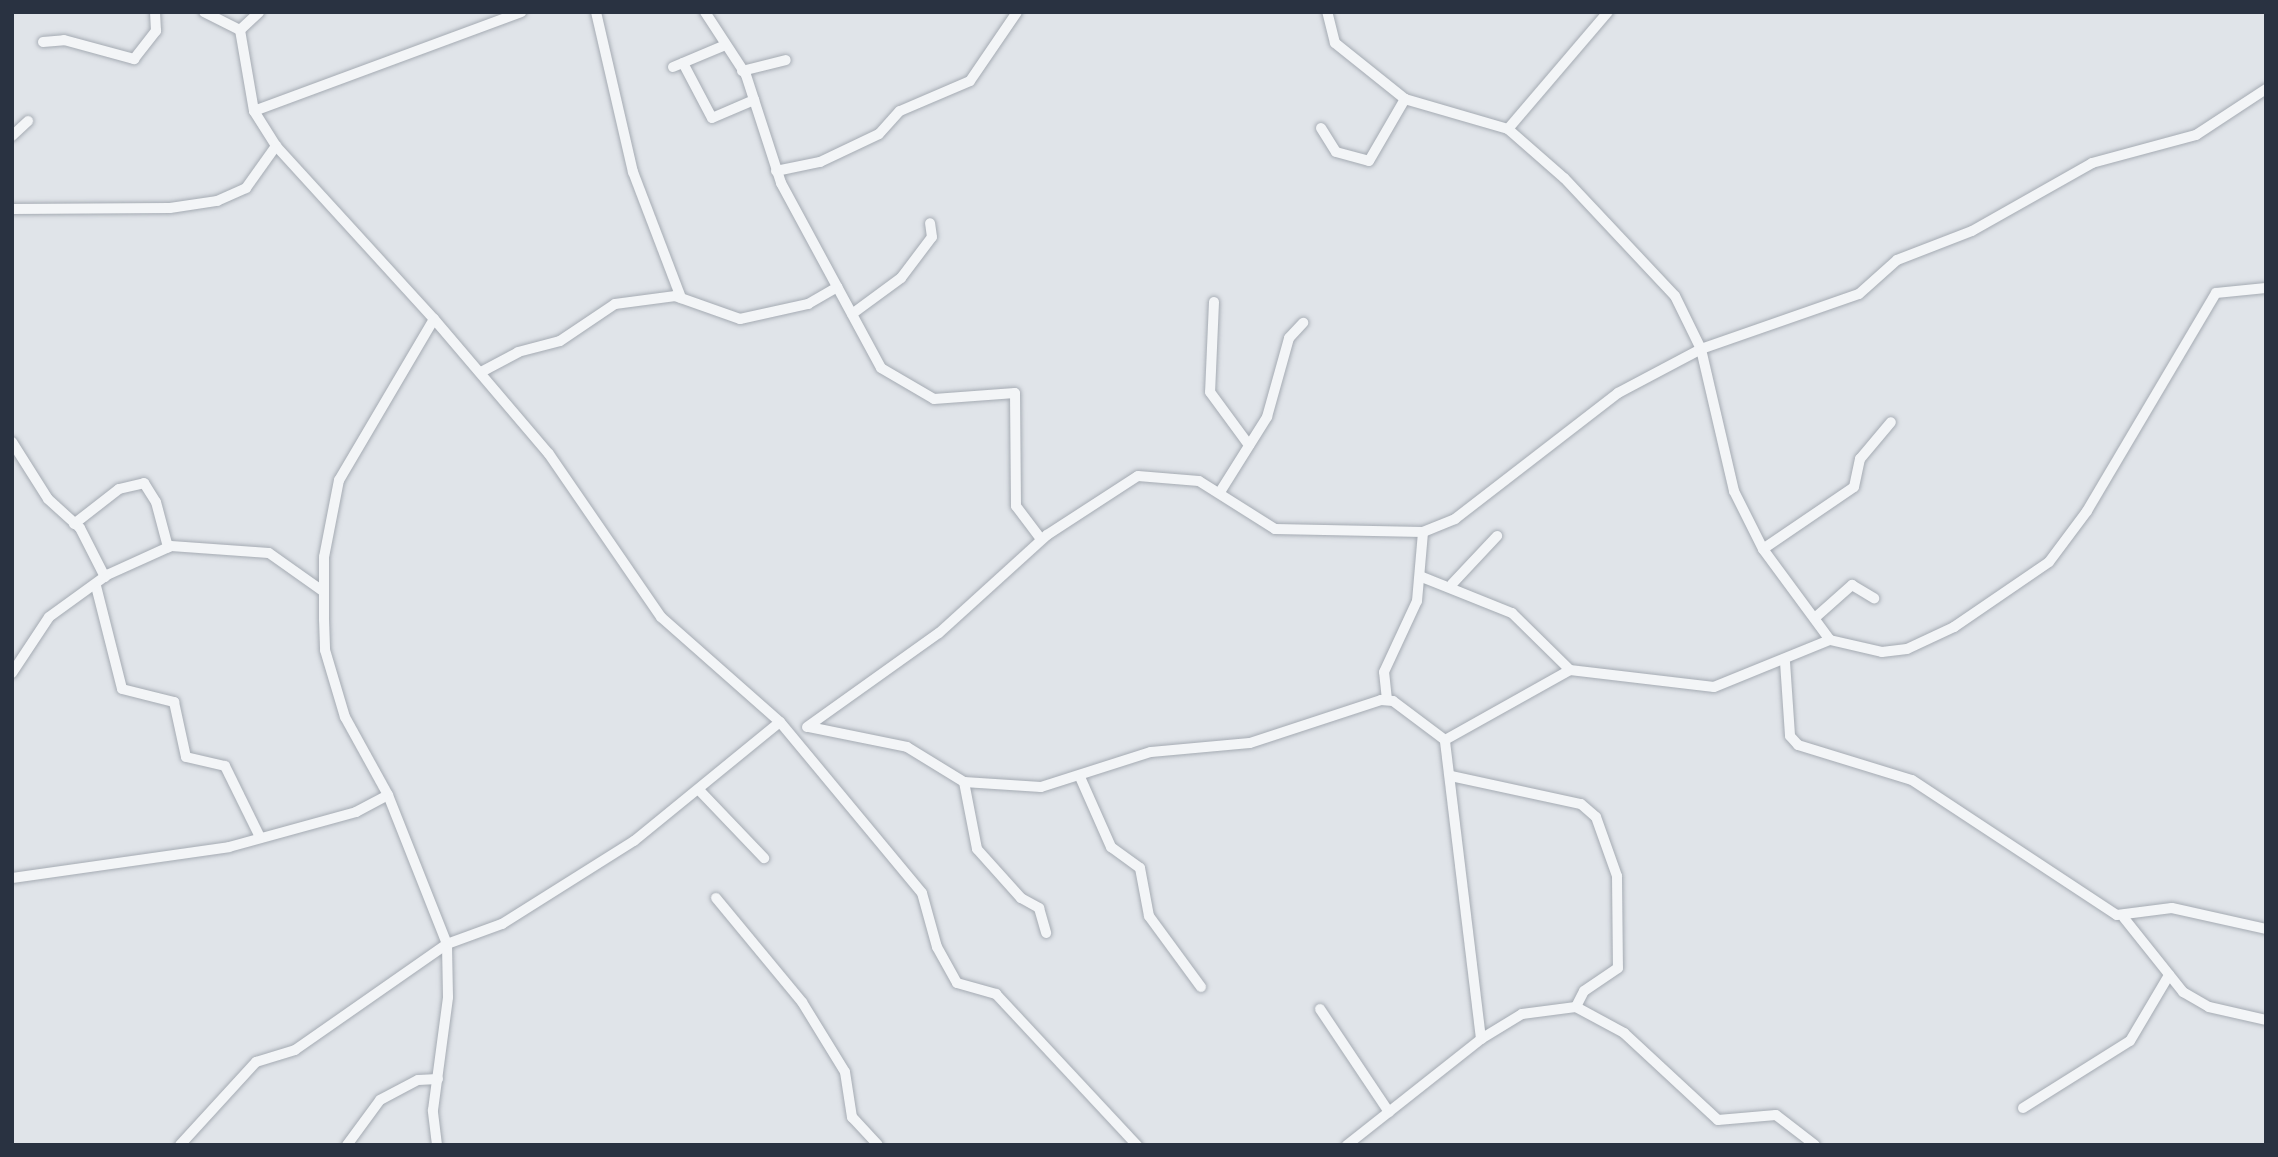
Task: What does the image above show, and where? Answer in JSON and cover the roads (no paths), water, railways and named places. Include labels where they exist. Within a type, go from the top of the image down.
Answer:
[{"type":"street","points":[[43,42],[64,40],[134,60],[156,31],[155,12]]},
{"type":"street","points":[[204,12],[240,30]]},
{"type":"street","points":[[240,30],[259,12]]},
{"type":"street","points":[[254,111],[521,12]]},
{"type":"street","points":[[596,12],[633,172],[681,298]]},
{"type":"street","points":[[705,12],[723,46],[742,71],[776,171],[881,368],[928,398],[1015,394],[1016,506],[1041,539]]},
{"type":"street","points":[[776,171],[820,162],[879,134],[900,111],[970,82],[1017,12]]},
{"type":"street","points":[[1327,12],[1335,43],[1405,99],[1508,129],[1564,178],[1669,289],[1701,349],[1734,491],[1763,549],[1817,616],[1830,640]]},
{"type":"street","points":[[1508,129],[1608,12]]},
{"type":"street","points":[[240,30],[254,111],[276,146],[483,371],[549,454],[661,617],[794,734],[922,893],[937,947],[957,982],[1003,1000],[1138,1145]]},
{"type":"street","points":[[723,46],[678,65],[712,118],[754,100]]},
{"type":"street","points":[[742,71],[786,60]]},
{"type":"street","points":[[794,734],[939,634],[1041,539],[1138,476],[1180,475],[1220,492],[1275,529],[1423,532],[1455,519],[1618,393],[1701,349],[1858,294],[1897,260],[1972,231],[2092,163],[2196,135],[2266,89]]},
{"type":"street","points":[[1321,128],[1336,152],[1369,161],[1405,99]]},
{"type":"street","points":[[12,136],[28,121]]},
{"type":"street","points":[[12,209],[166,208],[217,201],[246,188],[276,146]]},
{"type":"street","points":[[852,314],[901,278],[932,237],[930,223]]},
{"type":"street","points":[[483,371],[518,352],[560,341],[610,306],[681,298],[733,319],[808,304],[837,287]]},
{"type":"street","points":[[1422,577],[1452,584],[1516,616],[1570,670],[1698,689],[1784,662],[1830,640],[1882,652],[1907,649],[1954,627],[2049,562],[2087,510],[2216,293],[2266,288]]},
{"type":"street","points":[[1214,302],[1210,391],[1249,445]]},
{"type":"street","points":[[434,319],[339,480],[329,514],[324,592],[325,650],[334,688],[388,794],[447,944],[438,1079],[433,1110],[437,1145]]},
{"type":"street","points":[[1220,492],[1270,409],[1289,338],[1303,324]]},
{"type":"street","points":[[1763,549],[1854,487],[1860,458],[1891,422]]},
{"type":"street","points":[[13,447],[48,499],[74,524],[105,577]]},
{"type":"street","points":[[74,524],[119,489],[144,483],[156,502],[168,547]]},
{"type":"street","points":[[1423,532],[1422,577],[1413,614],[1384,673],[1387,700],[1445,740],[1482,1039]]},
{"type":"street","points":[[1452,584],[1497,536]]},
{"type":"street","points":[[12,673],[40,624],[105,577],[168,547],[194,544],[267,552],[324,592]]},
{"type":"street","points":[[1817,616],[1852,584],[1874,597]]},
{"type":"street","points":[[96,586],[122,689],[174,702],[186,757],[225,766],[260,837]]},
{"type":"street","points":[[1784,662],[1794,743],[1838,762],[1912,780],[2124,918],[2169,975],[2195,1000],[2266,1020]]},
{"type":"street","points":[[1445,740],[1570,670]]},
{"type":"street","points":[[807,727],[907,747],[964,782],[1041,787],[1080,777],[1151,752],[1250,743],[1387,700]]},
{"type":"street","points":[[180,1145],[253,1064],[295,1050],[447,944],[502,924],[634,841],[700,791],[780,722]]},
{"type":"street","points":[[1451,776],[1581,804],[1596,817],[1618,876],[1619,964],[1612,976],[1584,991],[1576,1007]]},
{"type":"street","points":[[1080,777],[1111,847],[1140,868],[1149,916],[1201,987]]},
{"type":"street","points":[[964,782],[977,849],[1021,898],[1039,908],[1046,933]]},
{"type":"street","points":[[700,791],[764,858]]},
{"type":"street","points":[[12,878],[56,876],[260,837],[356,812],[388,794]]},
{"type":"street","points":[[716,898],[802,1002],[845,1072],[852,1117],[878,1145]]},
{"type":"street","points":[[2124,918],[2172,908],[2266,929]]},
{"type":"street","points":[[2023,1108],[2130,1041],[2169,975]]},
{"type":"street","points":[[1348,1145],[1482,1039],[1529,1012],[1576,1007],[1624,1033],[1718,1120],[1776,1115],[1815,1145]]},
{"type":"street","points":[[1320,1009],[1389,1112]]},
{"type":"street","points":[[347,1145],[380,1100],[418,1080],[438,1079]]}]
